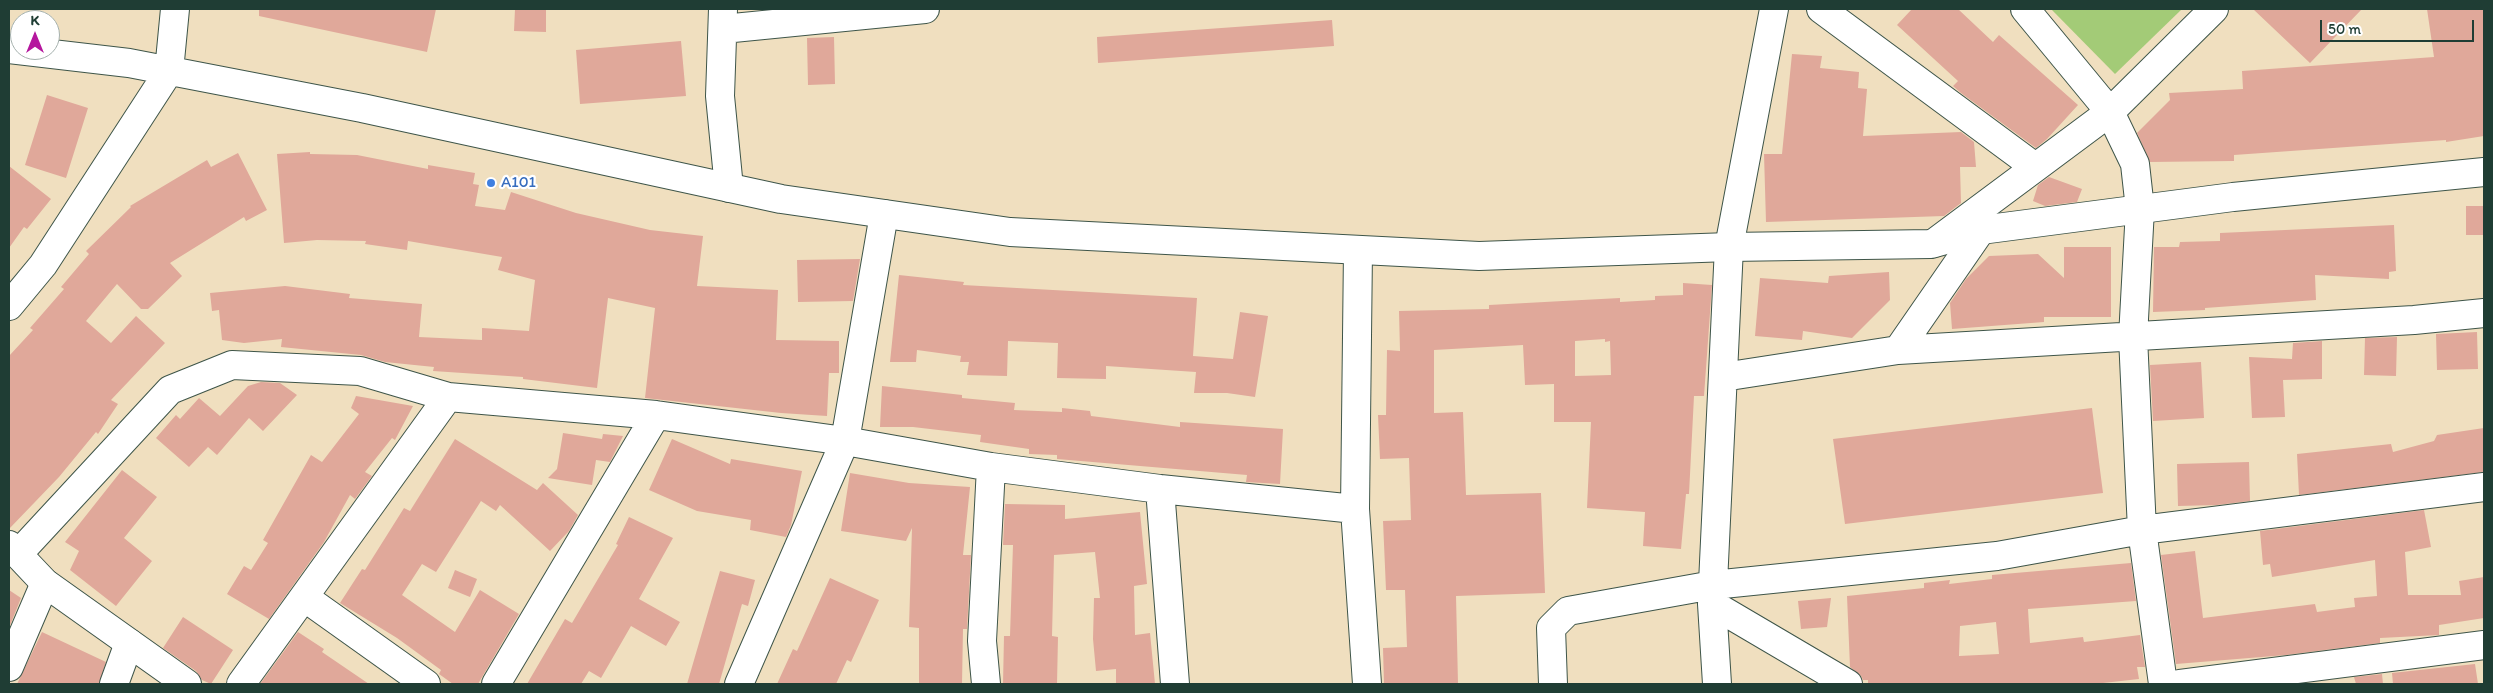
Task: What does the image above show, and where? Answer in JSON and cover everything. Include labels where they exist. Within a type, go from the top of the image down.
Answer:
[{"type":"street","points":[[9,306],[43,265],[111,157],[169,71],[175,9]]},
{"type":"street","points":[[729,188],[720,96],[723,19],[925,9]]},
{"type":"street","points":[[1717,684],[1712,595],[1729,247],[1774,9]]},
{"type":"street","points":[[1821,9],[2035,167]]},
{"type":"street","points":[[2026,9],[2110,112],[2135,164],[2140,209],[2133,337],[2142,530],[2163,684]]},
{"type":"street","points":[[1932,244],[2110,112],[2214,9]]},
{"type":"street","points":[[9,49],[129,63],[362,108],[781,199],[1010,232],[1358,250],[1479,256],[1729,247],[1932,244],[1982,230],[2140,209],[2233,197],[2484,172]]},
{"type":"street","points":[[740,684],[845,441],[884,214]]},
{"type":"street","points":[[1898,350],[1982,230]]},
{"type":"street","points":[[1358,250],[1355,509],[1367,684]]},
{"type":"street","points":[[1723,377],[1898,350],[2414,320],[2484,313]]},
{"type":"street","points":[[187,684],[45,583],[14,549],[170,390],[232,365],[360,371],[448,397],[656,415],[845,441],[991,467],[1160,490],[1355,509]]},
{"type":"street","points":[[241,684],[448,397]]},
{"type":"street","points":[[496,684],[656,415]]},
{"type":"street","points":[[986,684],[982,641],[991,467]]},
{"type":"street","points":[[1553,684],[1551,628],[1568,611],[1712,595],[1996,556],[2142,530],[2484,487]]},
{"type":"street","points":[[1160,490],[1175,684]]},
{"type":"street","points":[[9,667],[45,583]]},
{"type":"street","points":[[1712,595],[1848,684]]},
{"type":"street","points":[[304,597],[426,684]]},
{"type":"street","points":[[114,684],[129,643]]},
{"type":"street","points":[[2180,684],[2484,645]]},
{"type":"green space","points":[[2051,9],[2182,9],[2115,74]]},
{"type":"building","points":[[259,9],[436,9],[427,52],[259,16]]},
{"type":"building","points":[[515,9],[546,9],[546,32],[514,31]]},
{"type":"building","points":[[1912,9],[1958,9],[1993,42],[1999,35],[2078,105],[2047,139],[2036,148],[1953,86],[1958,81],[1897,25]]},
{"type":"building","points":[[2253,9],[2362,9],[2310,63]]},
{"type":"building","points":[[2427,9],[2484,9],[2484,136],[2446,142],[2446,140],[2234,155],[2234,161],[2150,162],[2137,133],[2170,100],[2169,93],[2243,89],[2242,71],[2434,57]]},
{"type":"building","points":[[1332,20],[1334,46],[1098,63],[1097,37]]},
{"type":"building","points":[[834,37],[835,84],[808,85],[807,38]]},
{"type":"building","points":[[681,41],[686,96],[580,104],[576,50]]},
{"type":"building","points":[[1792,54],[1822,56],[1820,68],[1859,72],[1858,88],[1867,89],[1863,136],[1961,132],[1974,142],[1976,167],[1960,167],[1961,203],[1944,216],[1766,222],[1764,154],[1782,154]]},
{"type":"building","points":[[47,95],[88,108],[66,178],[25,165]]},
{"type":"building","points":[[310,152],[310,154],[357,155],[428,169],[428,165],[475,173],[473,184],[479,185],[475,206],[505,210],[511,192],[576,213],[650,230],[703,236],[697,286],[778,290],[776,340],[839,341],[839,373],[829,373],[827,416],[781,413],[645,398],[655,308],[608,298],[597,388],[523,379],[523,377],[433,371],[434,367],[385,362],[361,355],[281,347],[282,339],[244,343],[222,340],[219,310],[212,311],[210,293],[285,286],[350,294],[349,298],[422,304],[419,337],[482,340],[482,328],[529,331],[535,280],[498,270],[502,257],[408,241],[407,250],[365,244],[366,241],[317,240],[284,243],[277,154]]},
{"type":"building","points":[[238,153],[267,210],[246,221],[244,217],[170,263],[182,276],[148,309],[141,309],[117,284],[86,321],[111,343],[136,316],[165,343],[111,400],[118,404],[98,434],[96,432],[59,477],[9,529],[9,356],[33,330],[30,328],[64,289],[61,287],[89,254],[86,251],[130,206],[207,160],[211,167]]},
{"type":"building","points":[[9,166],[51,199],[27,229],[24,227],[9,248]]},
{"type":"building","points":[[2049,177],[2082,189],[2077,202],[2045,206],[2033,201],[2038,185]]},
{"type":"building","points":[[2466,206],[2484,206],[2484,235],[2466,235]]},
{"type":"building","points":[[2394,225],[2396,271],[2389,272],[2389,279],[2315,275],[2316,300],[2205,308],[2205,310],[2153,312],[2154,247],[2179,247],[2180,242],[2220,241],[2220,233]]},
{"type":"building","points":[[2064,247],[2111,247],[2111,317],[2044,317],[2044,322],[1952,329],[1950,303],[1966,279],[1989,256],[2038,254],[2064,278]]},
{"type":"building","points":[[860,259],[853,301],[798,302],[797,260]]},
{"type":"building","points":[[1889,272],[1890,300],[1852,338],[1803,331],[1802,340],[1755,336],[1760,278],[1828,283],[1829,276]]},
{"type":"building","points":[[899,275],[964,282],[963,285],[1197,298],[1193,356],[1233,359],[1240,312],[1268,316],[1255,397],[1227,393],[1194,393],[1196,372],[1106,366],[1106,379],[1057,378],[1058,343],[1008,341],[1007,376],[967,375],[969,362],[960,362],[961,356],[917,350],[916,362],[890,362]]},
{"type":"building","points":[[1683,283],[1712,285],[1704,396],[1694,396],[1689,494],[1686,494],[1681,549],[1643,546],[1645,512],[1587,508],[1591,422],[1554,422],[1554,384],[1525,385],[1523,345],[1434,350],[1434,413],[1463,412],[1466,495],[1541,493],[1545,593],[1456,596],[1458,684],[1384,684],[1383,648],[1407,647],[1405,590],[1386,590],[1383,521],[1411,520],[1409,458],[1380,459],[1378,415],[1386,415],[1387,350],[1400,351],[1399,311],[1489,309],[1489,305],[1620,298],[1620,302],[1655,300],[1655,296],[1683,295]],"holes":[[[1605,339],[1605,342],[1610,341],[1611,375],[1575,376],[1575,341]]]},
{"type":"building","points":[[2477,332],[2478,369],[2437,370],[2436,334]]},
{"type":"building","points":[[2397,337],[2396,376],[2364,375],[2365,338]]},
{"type":"building","points":[[2322,341],[2322,379],[2283,380],[2285,417],[2252,418],[2249,357],[2292,359],[2293,343]]},
{"type":"building","points":[[2201,362],[2204,418],[2153,421],[2150,365]]},
{"type":"building","points":[[261,382],[280,383],[297,395],[263,431],[249,418],[217,455],[208,447],[189,467],[156,438],[176,415],[180,419],[199,398],[220,416],[248,386]]},
{"type":"building","points":[[882,386],[962,395],[962,398],[1015,403],[1014,410],[1062,412],[1062,408],[1090,411],[1091,416],[1180,427],[1180,422],[1283,429],[1280,484],[1246,482],[1247,475],[1057,459],[1057,455],[1029,454],[1029,449],[980,442],[981,435],[913,427],[880,427]]},
{"type":"building","points":[[356,396],[413,406],[395,440],[392,438],[365,472],[372,476],[355,499],[350,495],[324,542],[269,619],[227,594],[244,566],[251,570],[268,543],[263,540],[311,455],[322,462],[359,414],[351,408]]},
{"type":"building","points":[[2092,408],[2103,493],[1845,524],[1833,439]]},
{"type":"building","points":[[2484,428],[2484,472],[2299,495],[2297,454],[2391,444],[2393,452],[2434,441],[2437,435]]},
{"type":"building","points":[[563,433],[602,439],[603,434],[623,436],[610,462],[596,460],[592,485],[548,478],[557,469]]},
{"type":"building","points":[[455,439],[537,490],[543,483],[578,515],[569,531],[550,551],[500,505],[496,511],[481,501],[436,572],[422,564],[402,595],[455,632],[480,590],[519,614],[478,684],[453,684],[439,674],[441,670],[397,638],[340,603],[362,569],[365,570],[404,508],[410,511]]},
{"type":"building","points":[[672,439],[730,464],[731,459],[802,471],[791,525],[786,537],[750,530],[751,520],[697,511],[649,490]]},
{"type":"building","points":[[2249,462],[2250,501],[2217,505],[2178,506],[2177,464]]},
{"type":"building","points":[[122,470],[157,497],[124,538],[152,561],[116,606],[70,570],[79,551],[65,542]]},
{"type":"building","points":[[850,473],[909,483],[970,487],[963,555],[971,555],[967,629],[963,629],[962,684],[919,684],[919,628],[909,627],[912,528],[906,541],[841,531]]},
{"type":"building","points":[[1005,504],[1065,505],[1065,519],[1140,512],[1147,584],[1134,586],[1135,635],[1150,633],[1155,684],[1116,684],[1116,669],[1096,671],[1093,639],[1094,598],[1100,598],[1095,552],[1054,555],[1052,636],[1058,637],[1057,684],[1003,684],[1004,636],[1010,636],[1013,545],[1003,545]]},
{"type":"building","points":[[2424,510],[2431,547],[2405,552],[2408,595],[2461,595],[2459,581],[2484,577],[2484,618],[2439,625],[2439,635],[2380,638],[2380,643],[2286,655],[2176,664],[2161,555],[2195,551],[2203,618],[2315,604],[2317,612],[2355,607],[2354,598],[2377,596],[2375,560],[2272,577],[2270,564],[2263,565],[2260,531]]},
{"type":"building","points":[[629,517],[673,538],[639,599],[680,622],[666,646],[631,626],[601,678],[589,671],[581,684],[527,684],[565,619],[572,623],[618,545],[616,544]]},
{"type":"building","points":[[2131,563],[2136,601],[2028,609],[2030,643],[2083,637],[2084,642],[2140,635],[2145,667],[2137,667],[2139,679],[2094,684],[1868,684],[1868,680],[1863,680],[1850,667],[1847,596],[1924,588],[1924,583],[1950,580],[1949,584],[1992,579],[1992,575]],"holes":[[[1996,622],[1999,654],[1959,656],[1960,626]]]},
{"type":"building","points":[[455,570],[477,579],[470,597],[448,588]]},
{"type":"building","points":[[720,571],[755,580],[748,606],[742,604],[719,684],[687,684]]},
{"type":"building","points":[[830,578],[879,600],[851,662],[847,660],[836,684],[777,684],[793,649],[797,651]]},
{"type":"building","points":[[9,590],[21,598],[9,628]]},
{"type":"building","points":[[1831,598],[1827,627],[1801,629],[1798,601]]},
{"type":"building","points":[[183,617],[233,650],[211,684],[202,680],[196,671],[163,648]]},
{"type":"building","points":[[42,632],[106,662],[99,684],[17,684]]},
{"type":"building","points":[[298,632],[324,649],[322,652],[369,684],[260,684]]},
{"type":"building","points":[[2475,664],[2478,684],[2393,684],[2392,673]]},
{"type":"building","points":[[2382,674],[2383,684],[2356,684],[2354,677]]},
{"type":"place","name":"A101","points":[[491,183]]}]
